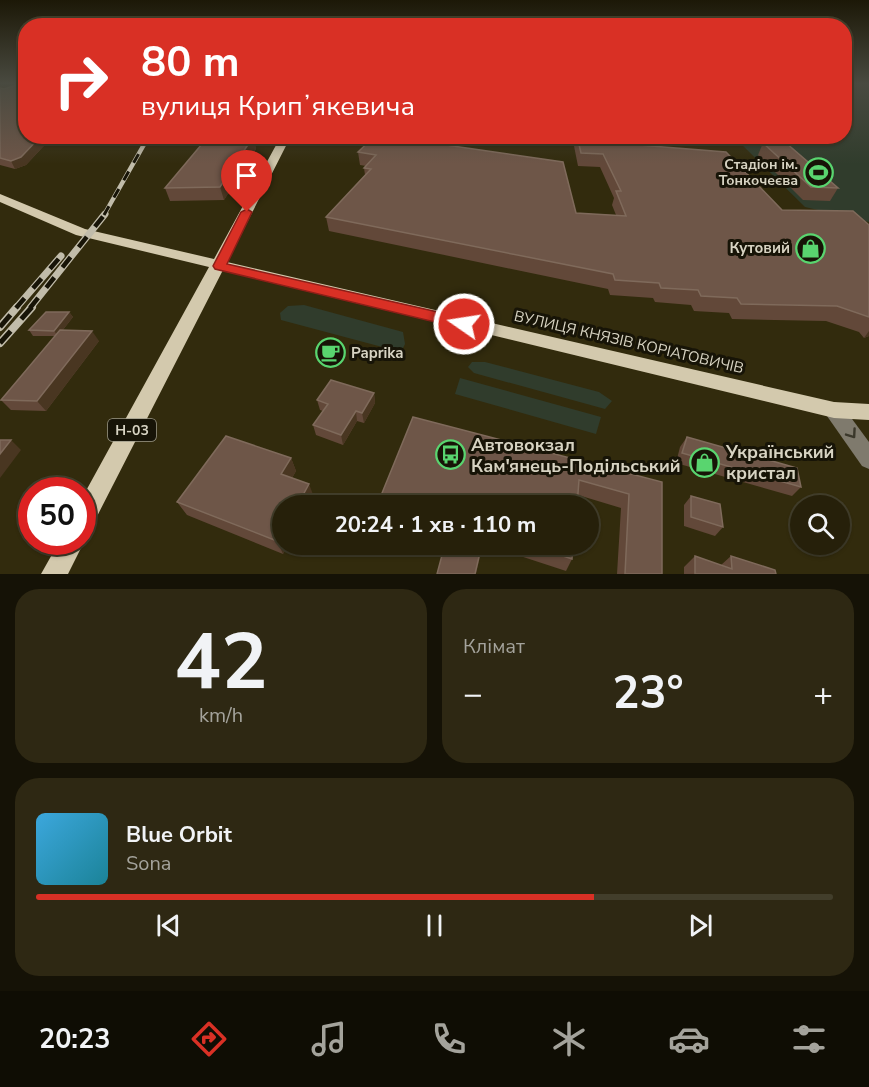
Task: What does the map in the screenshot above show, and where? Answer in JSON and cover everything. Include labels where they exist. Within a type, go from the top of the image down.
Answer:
[{"type":"main road","name":"Н-03","points":[[96,496],[282,144]]},
{"type":"main road","name":"ВУЛИЦЯ КНЯЗІВ КОРІАТОВИЧІВ","points":[[0,198],[81,231],[219,266],[834,410],[869,412]]},
{"type":"main road","points":[[54,574],[65,555]]},
{"type":"street","points":[[834,410],[869,459]]},
{"type":"green space","name":"Стадіон ім. Тонкочеєва","points":[[852,111],[869,111],[869,222],[805,207],[741,144],[852,144]]},
{"type":"green space","points":[[304,305],[403,332],[405,344],[401,352],[281,320],[280,313],[288,306]]},
{"type":"green space","points":[[472,362],[485,362],[599,392],[612,401],[605,409],[474,373],[468,367]]},
{"type":"green space","points":[[460,378],[601,417],[596,434],[455,394]]},
{"type":"building","points":[[0,111],[18,111],[18,144],[33,144],[21,157],[11,161],[0,158]]},
{"type":"building","points":[[202,144],[248,144],[220,187],[165,188]]},
{"type":"building","points":[[366,144],[439,144],[563,162],[576,213],[626,216],[616,191],[621,191],[603,154],[581,153],[579,144],[627,144],[726,152],[782,210],[853,211],[869,225],[869,317],[837,306],[741,304],[737,298],[701,296],[698,290],[661,288],[659,283],[615,280],[613,274],[326,217],[371,169],[364,168],[376,155],[358,152]]},
{"type":"building","points":[[764,144],[787,144],[838,188],[811,187]]},
{"type":"building","points":[[46,312],[69,312],[54,331],[29,330]]},
{"type":"building","points":[[60,330],[92,331],[37,401],[1,400]]},
{"type":"building","points":[[331,380],[374,393],[362,413],[356,411],[341,435],[313,425],[328,404],[317,400]]},
{"type":"building","points":[[413,417],[662,482],[662,574],[625,574],[629,494],[579,480],[578,495],[381,495]]},
{"type":"building","points":[[226,436],[291,458],[281,474],[309,484],[303,495],[272,495],[272,539],[177,502]]},
{"type":"building","points":[[687,437],[797,468],[801,487],[682,453]]},
{"type":"building","points":[[0,440],[11,440],[0,454]]},
{"type":"building","points":[[691,496],[720,504],[723,527],[691,517]]},
{"type":"building","points":[[442,555],[479,555],[475,574],[437,574]]},
{"type":"building","points":[[560,555],[572,555],[572,559]]},
{"type":"building","points":[[695,556],[732,569],[731,556],[775,570],[776,574],[695,574]]},
{"type":"railway","points":[[104,215],[144,144]]},
{"type":"railway","points":[[30,308],[105,214]]},
{"type":"railway","points":[[16,308],[61,256]]},
{"type":"railway","points":[[0,327],[17,307]]},
{"type":"railway","points":[[0,343],[32,307]]},
{"type":"place","name":"Стадіон ім. Тонкочеєва","points":[[819,172]]},
{"type":"place","name":"Кутовий","points":[[811,248]]},
{"type":"place","name":"Paprika","points":[[330,353]]},
{"type":"place","name":"Автовокзал Кам'янець-Подільський","points":[[450,455]]},
{"type":"place","name":"Український кристал","points":[[705,462]]},
{"type":"route","points":[[247,212],[219,266],[464,324]]}]
